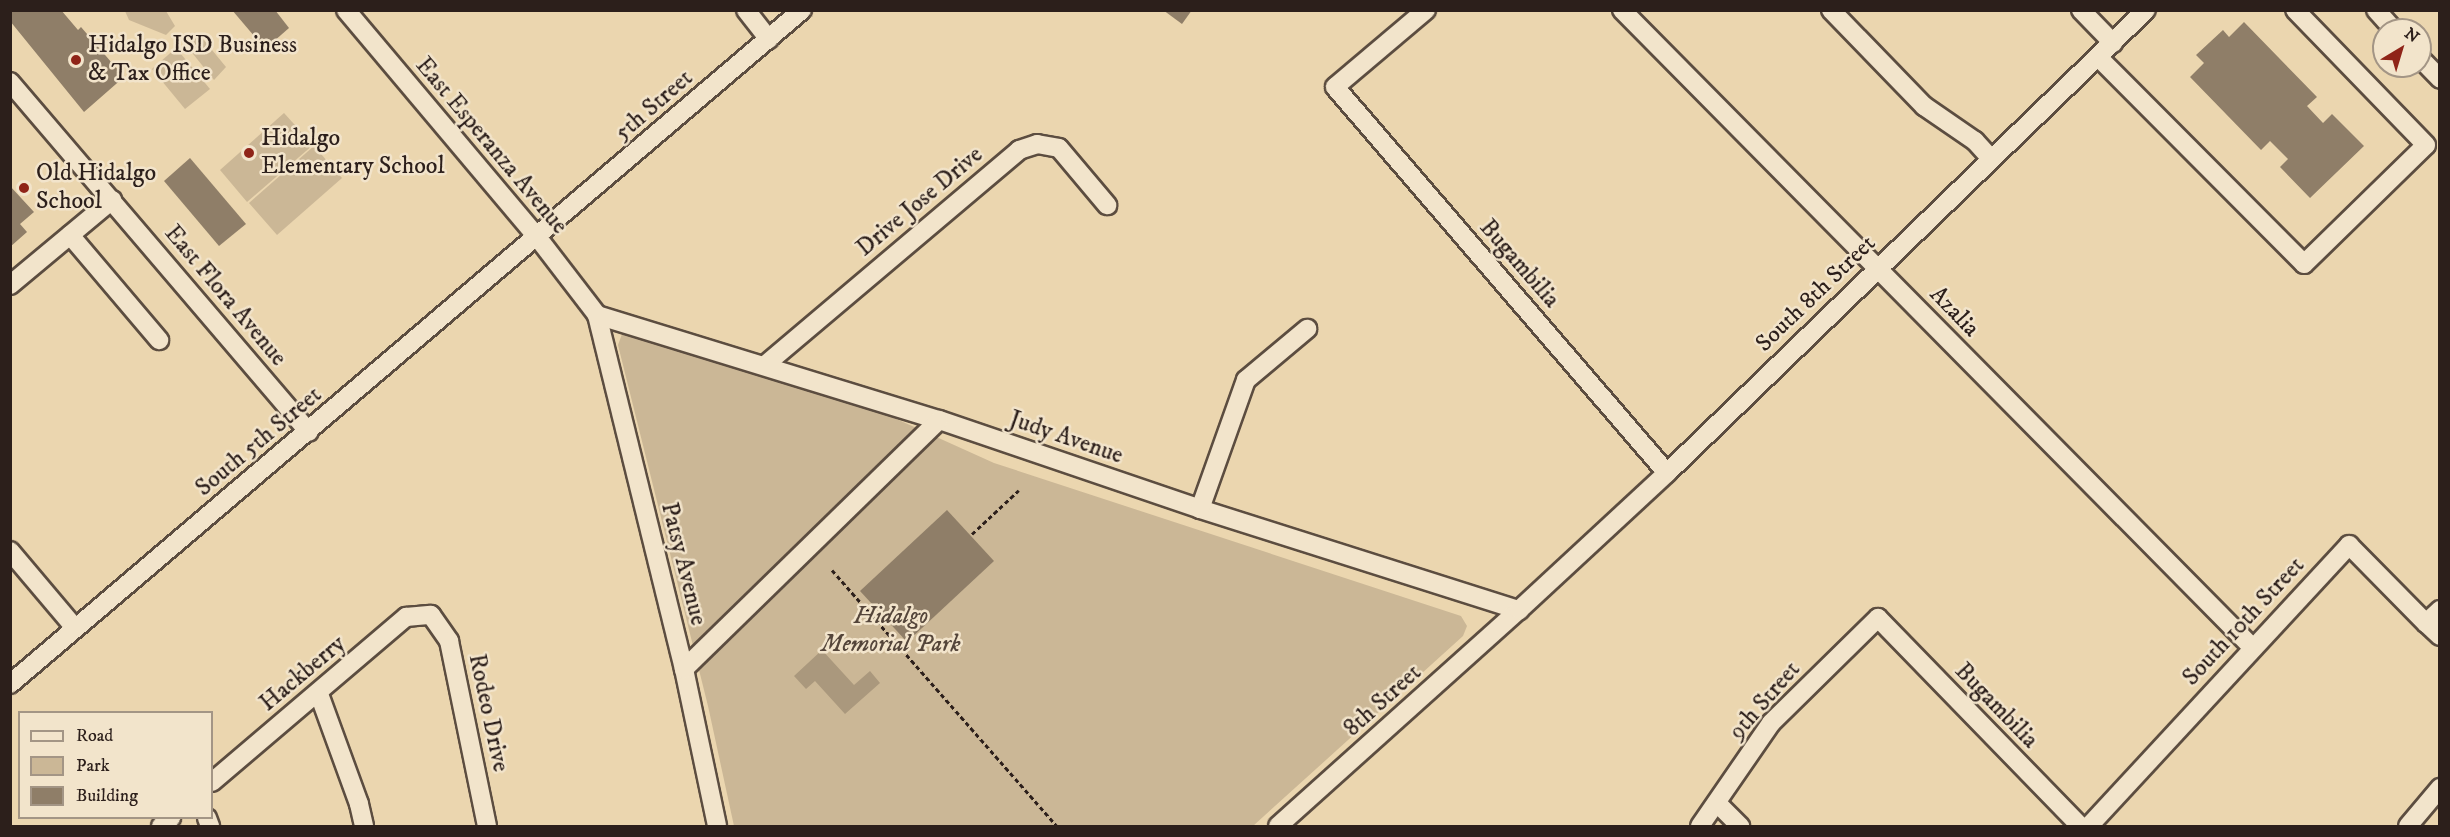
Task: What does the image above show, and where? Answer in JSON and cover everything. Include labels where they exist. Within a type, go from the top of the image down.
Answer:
[{"type":"street","name":"East Esperanza Avenue","points":[[346,10],[538,238],[597,315]]},
{"type":"street","points":[[746,10],[770,39]]},
{"type":"street","name":"5th Street","points":[[538,238],[802,10]]},
{"type":"street","name":"Bugambilia","points":[[1426,10],[1335,87],[1667,473]]},
{"type":"street","name":"Azalia","points":[[1622,10],[2252,647]]},
{"type":"street","points":[[1831,10],[1924,106],[1975,141],[1991,159]]},
{"type":"street","points":[[2082,10],[2113,43]]},
{"type":"street","name":"South 8th Street","points":[[1519,610],[1667,473],[1876,268],[2146,10]]},
{"type":"street","points":[[2098,57],[2304,264],[2426,146],[2295,10]]},
{"type":"street","name":"East Flora Avenue","points":[[10,82],[309,432]]},
{"type":"street","name":"Drive Jose Drive","points":[[765,365],[1019,150],[1037,144],[1059,148],[1107,205]]},
{"type":"street","points":[[10,285],[112,200]]},
{"type":"street","points":[[70,235],[159,339]]},
{"type":"street","name":"South 5th Street","points":[[10,684],[538,238]]},
{"type":"street","name":"Judy Avenue","points":[[597,315],[939,420],[1200,509],[1519,610]]},
{"type":"street","name":"Patsy Avenue","points":[[597,315],[684,669],[717,826]]},
{"type":"street","points":[[1200,509],[1246,380],[1307,329]]},
{"type":"street","points":[[684,669],[939,420]]},
{"type":"street","name":"South 10th Street","points":[[2089,826],[2252,647],[2349,545],[2433,616]]},
{"type":"street","points":[[10,551],[75,628]]},
{"type":"street","name":"8th Street","points":[[1278,826],[1519,610]]},
{"type":"street","name":"Hackberry","points":[[213,781],[319,694],[406,617],[431,615]]},
{"type":"street","name":"Rodeo Drive","points":[[431,615],[449,640],[487,826]]},
{"type":"street","points":[[2433,616],[2439,636]]},
{"type":"street","name":"Bugambilia","points":[[1878,618],[2080,826]]},
{"type":"street","name":"9th Street","points":[[1700,826],[1771,723],[1878,618]]},
{"type":"street","points":[[319,694],[359,804],[364,826]]},
{"type":"street","points":[[2419,822],[2439,788]]},
{"type":"street","points":[[1717,803],[1740,826]]},
{"type":"path","points":[[972,534],[1019,490]]},
{"type":"path","points":[[832,570],[1057,826]]},
{"type":"green space","points":[[125,11],[166,11],[175,26],[166,35],[129,20]]},
{"type":"green space","points":[[198,33],[226,67],[214,80],[185,44]]},
{"type":"green space","points":[[176,48],[210,89],[185,109],[152,69]]},
{"type":"green space","points":[[284,113],[313,145],[247,202],[220,170]]},
{"type":"green space","points":[[314,146],[342,178],[277,235],[249,203]]},
{"type":"green space","name":"Hidalgo Memorial Park","points":[[628,331],[881,412],[994,463],[1461,616],[1467,626],[1463,636],[1253,826],[734,826],[708,706],[618,345],[622,334]]},
{"type":"shaded area","points":[[822,650],[854,685],[870,671],[880,683],[845,714],[815,681],[806,689],[794,676]]},
{"type":"building","name":"Hidalgo ISD Business & Tax Office","points":[[10,10],[61,10],[78,30],[81,27],[124,77],[84,112],[10,21]]},
{"type":"building","points":[[232,10],[275,10],[289,28],[265,49]]},
{"type":"building","points":[[1163,10],[1192,10],[1182,24]]},
{"type":"building","points":[[2244,22],[2317,97],[2307,106],[2323,123],[2332,114],[2364,146],[2310,198],[2280,167],[2288,159],[2270,141],[2261,150],[2190,77],[2204,63],[2196,55],[2223,30],[2229,37]]},
{"type":"building","points":[[190,158],[246,224],[219,246],[164,181]]},
{"type":"building","points":[[10,186],[34,212],[20,224],[27,232],[10,247]]},
{"type":"building","points":[[947,510],[994,561],[907,642],[860,591]]},
{"type":"place","name":"Hidalgo ISD Business & Tax Office","points":[[76,60]]},
{"type":"place","name":"Hidalgo Elementary School","points":[[249,153]]},
{"type":"place","name":"Old Hidalgo School","points":[[24,188]]}]
